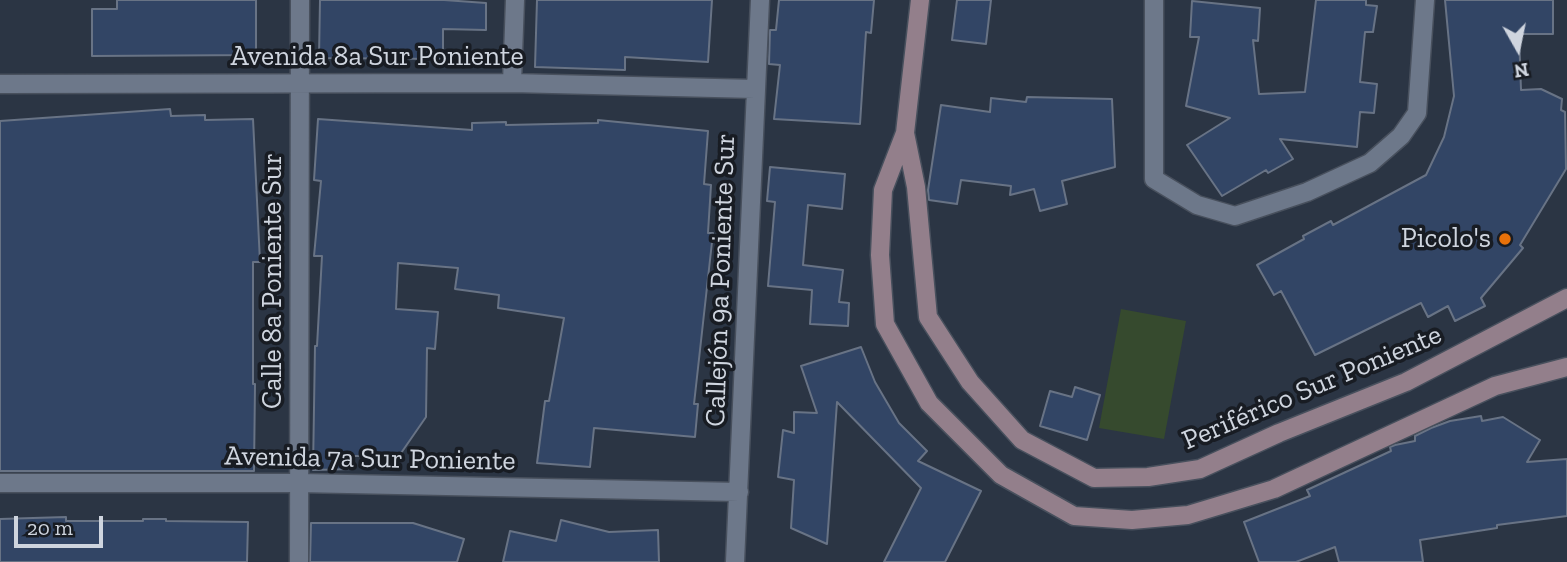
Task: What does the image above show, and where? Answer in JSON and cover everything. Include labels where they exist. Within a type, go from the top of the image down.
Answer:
[{"type":"main road","points":[[920,0],[905,133],[883,190],[880,254],[885,324],[929,403],[1001,475],[1074,516],[1132,520],[1188,515],[1274,489],[1495,386],[1567,367]]},
{"type":"main road","name":"Periférico Sur Poniente","points":[[905,133],[916,187],[928,317],[970,382],[1022,440],[1094,478],[1149,477],[1200,469],[1279,433],[1406,382],[1567,298]]},
{"type":"street","name":"Calle 8a Poniente Sur","points":[[299,562],[300,0]]},
{"type":"street","points":[[512,83],[514,0]]},
{"type":"street","name":"Callejón 9a Poniente Sur","points":[[735,562],[760,0]]},
{"type":"street","points":[[1154,0],[1154,179],[1197,205],[1235,216],[1307,192],[1370,163],[1401,136],[1417,113],[1424,0]]},
{"type":"street","name":"Avenida 8a Sur Poniente","points":[[0,83],[512,83],[755,89]]},
{"type":"street","name":"Avenida 7a Sur Poniente","points":[[0,483],[299,483],[739,492]]},
{"type":"green space","points":[[1121,309],[1186,321],[1164,439],[1099,428]]},
{"type":"building","points":[[117,0],[256,0],[256,55],[92,56],[92,9],[117,9]]},
{"type":"building","points":[[320,0],[444,0],[486,3],[486,30],[443,29],[443,59],[319,58]]},
{"type":"building","points":[[537,0],[712,0],[708,62],[625,57],[625,70],[535,67]]},
{"type":"building","points":[[779,0],[874,0],[871,33],[866,32],[860,124],[774,119],[780,65],[769,64],[770,30],[776,30]]},
{"type":"building","points":[[957,0],[991,0],[986,44],[952,40]]},
{"type":"building","points":[[1316,0],[1366,0],[1366,5],[1377,6],[1373,32],[1365,32],[1360,82],[1377,84],[1374,113],[1360,112],[1357,147],[1280,139],[1293,159],[1268,173],[1266,170],[1222,196],[1187,145],[1230,118],[1186,106],[1199,37],[1190,37],[1192,1],[1260,8],[1258,41],[1253,40],[1259,94],[1305,92]]},
{"type":"building","points":[[1445,0],[1553,0],[1553,34],[1519,34],[1521,90],[1541,89],[1562,99],[1561,110],[1565,112],[1566,169],[1520,245],[1523,248],[1481,298],[1485,306],[1455,321],[1448,306],[1428,317],[1421,303],[1315,355],[1281,291],[1274,295],[1257,265],[1331,221],[1333,225],[1426,175],[1444,137],[1454,96]]},
{"type":"building","points":[[1027,97],[1112,99],[1115,167],[1062,181],[1067,204],[1040,211],[1034,189],[1010,195],[1011,186],[961,180],[957,204],[929,200],[928,190],[941,105],[990,112],[991,98],[1026,102]]},
{"type":"building","points":[[170,109],[171,116],[205,115],[205,120],[253,119],[260,262],[253,262],[254,471],[0,471],[0,121]]},
{"type":"building","points":[[318,119],[472,130],[472,123],[598,123],[598,120],[708,131],[704,184],[711,185],[708,233],[713,233],[694,404],[698,404],[695,437],[594,428],[590,467],[537,463],[545,401],[549,401],[564,318],[498,308],[499,295],[455,289],[458,268],[398,263],[396,309],[438,312],[435,349],[427,348],[426,417],[399,456],[354,456],[354,469],[313,470],[315,346],[322,256],[314,256],[321,181],[314,180]]},
{"type":"building","points":[[770,167],[845,174],[842,209],[808,205],[803,265],[843,270],[839,302],[849,303],[848,326],[810,324],[812,290],[768,286],[775,202],[767,201]]},
{"type":"building","points":[[861,347],[875,382],[899,423],[927,451],[918,461],[981,491],[945,562],[884,562],[921,488],[837,402],[827,544],[791,528],[794,480],[778,477],[783,430],[794,433],[794,412],[817,413],[801,366]]},
{"type":"building","points":[[1075,387],[1100,395],[1087,440],[1040,426],[1050,391],[1072,397]]},
{"type":"building","points":[[1481,416],[1482,421],[1503,417],[1540,440],[1527,462],[1567,459],[1567,516],[1497,525],[1497,528],[1420,540],[1423,562],[1339,562],[1335,547],[1296,562],[1259,562],[1244,522],[1310,496],[1307,490],[1391,451],[1390,447],[1415,441],[1415,436],[1431,428],[1450,421]]},
{"type":"building","points":[[66,517],[66,521],[166,519],[248,522],[247,562],[0,562],[0,519]]},
{"type":"building","points":[[561,520],[609,532],[658,530],[659,562],[503,562],[510,531],[556,541]]},
{"type":"building","points":[[311,523],[413,523],[464,539],[457,562],[310,562]]},
{"type":"place","name":"Picolo's","points":[[1505,239]]}]
